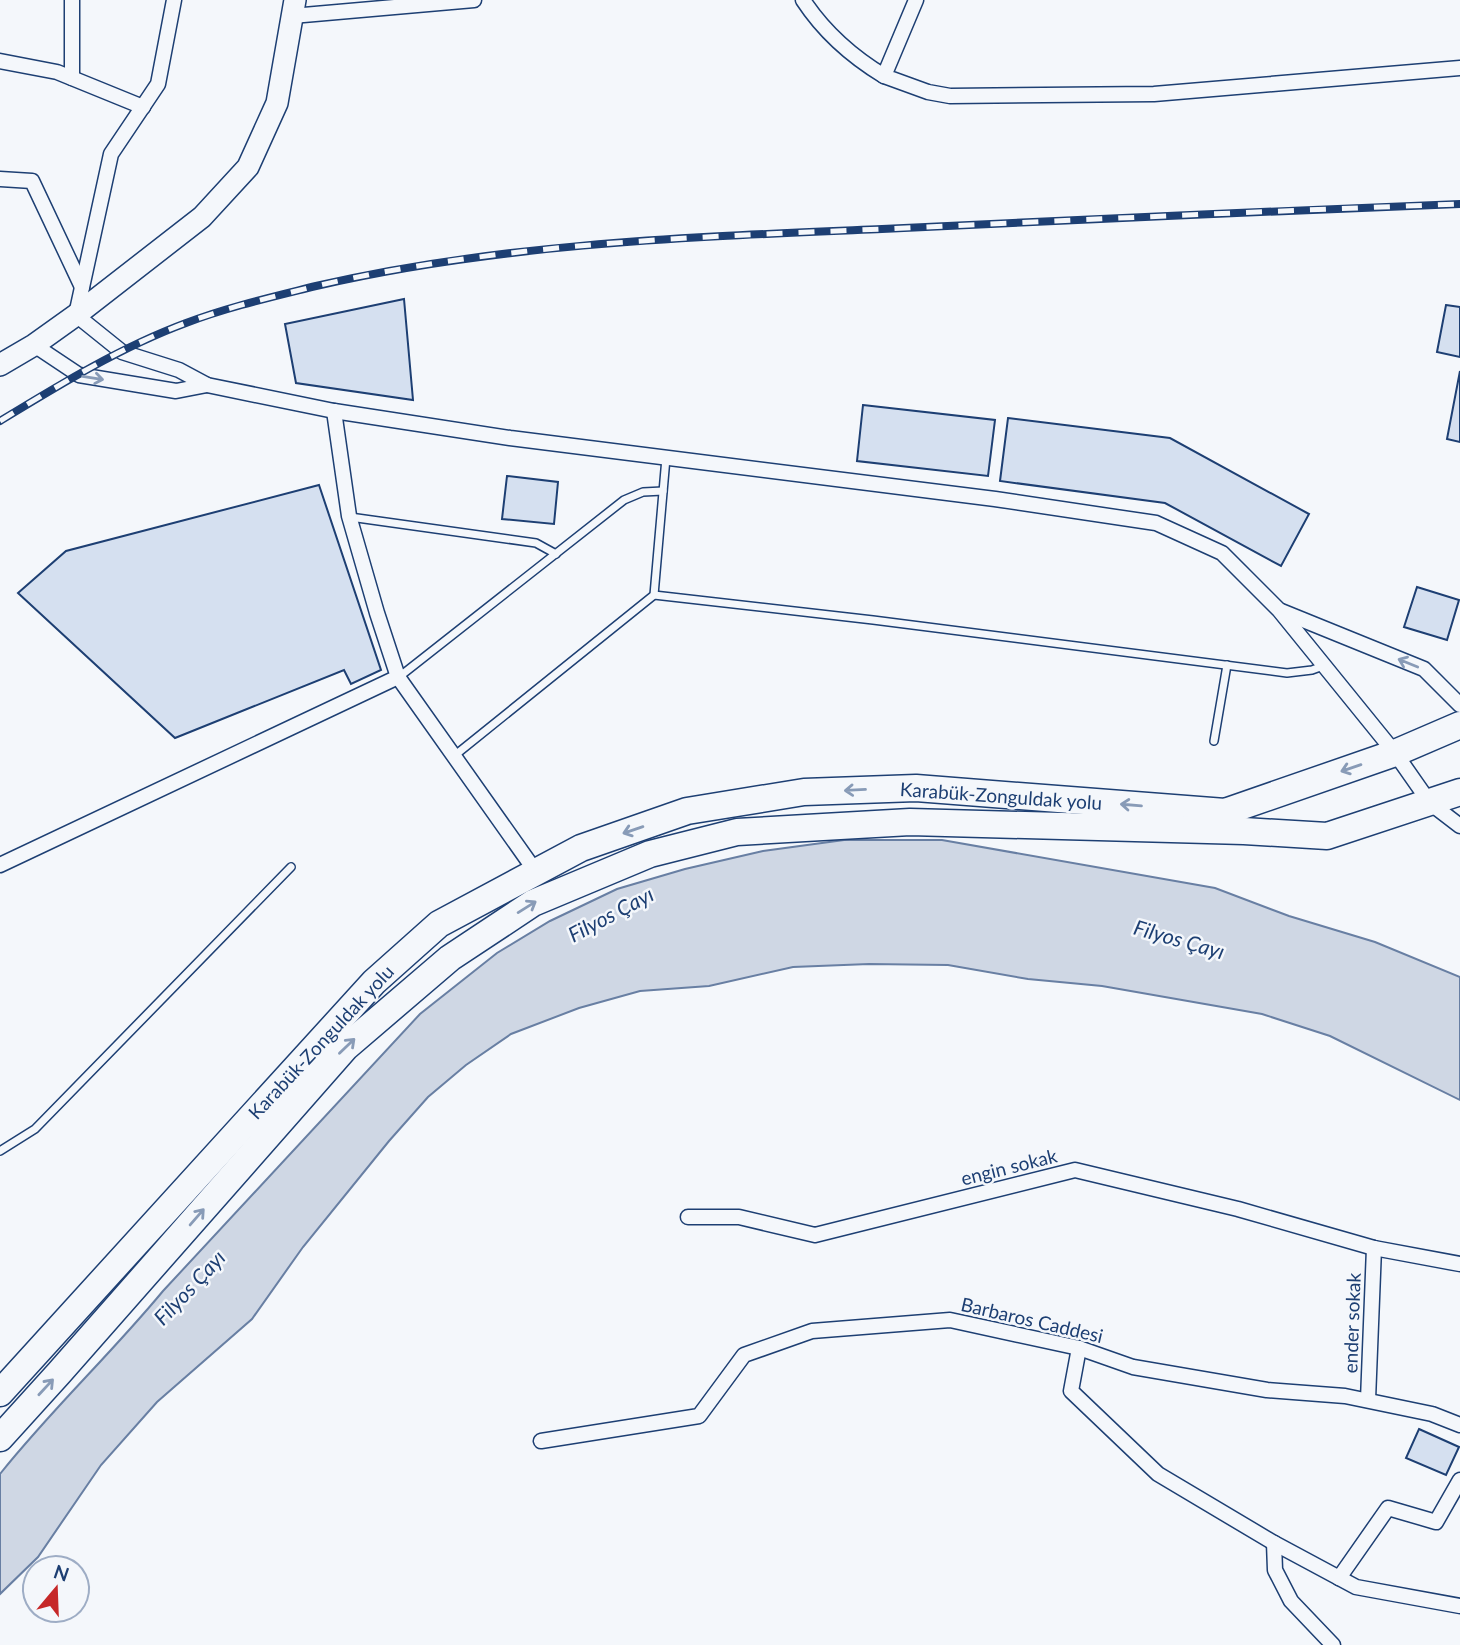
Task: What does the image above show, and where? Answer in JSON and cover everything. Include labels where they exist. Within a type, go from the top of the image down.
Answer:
[{"type":"highway","name":"Karabük-Zonguldak yolu","points":[[0,1393],[374,982],[439,924],[581,848],[687,811],[804,792],[916,788],[1224,812],[1395,753],[1460,726]]},
{"type":"highway","name":"Karabük-Zonguldak yolu","points":[[0,1438],[346,1047],[450,958],[533,903],[650,854],[737,832],[911,822],[1244,831],[1326,836],[1460,792]]},
{"type":"main road","points":[[0,365],[76,315],[202,217],[248,167],[277,103],[294,8]]},
{"type":"street","points":[[72,0],[72,78]]},
{"type":"street","points":[[174,0],[158,84],[111,154],[76,315],[122,352],[179,370],[207,385],[334,411],[510,438],[995,499],[1156,523],[1222,553],[1279,610],[1395,753],[1430,803],[1460,826]]},
{"type":"street","points":[[294,8],[474,0]]},
{"type":"street","points":[[803,0],[839,44],[884,76],[928,92],[950,96],[1154,94],[1460,68]]},
{"type":"street","points":[[884,76],[916,0]]},
{"type":"street","points":[[0,61],[57,72],[143,107]]},
{"type":"street","points":[[0,179],[32,181],[82,287]]},
{"type":"street","points":[[34,345],[79,375],[176,391],[207,385]]},
{"type":"street","points":[[334,411],[349,516],[398,677],[536,873]]},
{"type":"street","points":[[1279,610],[1424,669],[1460,705]]},
{"type":"street","points":[[0,865],[398,677]]},
{"type":"street","name":"engin sokak","points":[[688,1217],[739,1217],[815,1235],[1075,1170],[1238,1209],[1374,1248],[1460,1264]]},
{"type":"street","name":"ender sokak","points":[[1368,1400],[1374,1248]]},
{"type":"street","name":"Barbaros Caddesi","points":[[541,1441],[699,1416],[744,1355],[812,1331],[950,1320],[1079,1348],[1146,1369],[1267,1390],[1345,1395],[1432,1413],[1460,1424]]},
{"type":"street","points":[[1079,1348],[1071,1391],[1158,1474],[1274,1544],[1356,1587],[1460,1606]]},
{"type":"street","points":[[1339,1578],[1388,1508],[1436,1522],[1460,1480]]},
{"type":"street","points":[[1274,1544],[1275,1570],[1291,1601],[1333,1645]]},
{"type":"lane","points":[[654,595],[666,458]]},
{"type":"lane","points":[[398,677],[624,500],[643,492],[663,491]]},
{"type":"lane","points":[[349,516],[536,544],[556,554]]},
{"type":"lane","points":[[453,757],[654,595],[1287,673],[1324,666]]},
{"type":"lane","points":[[1214,741],[1227,665]]},
{"type":"lane","points":[[0,1152],[35,1129],[291,867]]},
{"type":"water","name":"Filyos Çayı","points":[[844,840],[942,840],[1215,888],[1289,916],[1375,942],[1460,977],[1460,1100],[1330,1036],[1262,1014],[1102,986],[1028,979],[948,965],[793,967],[709,986],[640,991],[579,1008],[511,1034],[466,1065],[428,1097],[303,1247],[252,1319],[157,1402],[101,1465],[40,1554],[21,1554],[21,1574],[0,1594],[0,1474],[163,1291],[420,1014],[497,953],[550,921],[617,889],[685,869],[763,851]]},
{"type":"building","points":[[404,299],[413,400],[296,383],[285,324]]},
{"type":"building","points":[[1446,305],[1460,307],[1460,357],[1437,352]]},
{"type":"building","points":[[1460,371],[1460,442],[1447,439]]},
{"type":"building","points":[[863,405],[995,420],[988,476],[857,461]]},
{"type":"building","points":[[1008,418],[1170,438],[1309,514],[1281,566],[1165,503],[1000,481]]},
{"type":"building","points":[[507,476],[558,482],[554,524],[502,519]]},
{"type":"building","points":[[319,485],[381,670],[351,684],[344,670],[175,738],[18,593],[66,551]]},
{"type":"building","points":[[1417,587],[1459,600],[1447,640],[1404,627]]},
{"type":"building","points":[[1419,1429],[1459,1447],[1446,1475],[1406,1458]]},
{"type":"railway","points":[[0,421],[114,355],[202,317],[316,286],[456,260],[668,239],[1460,204]]}]
